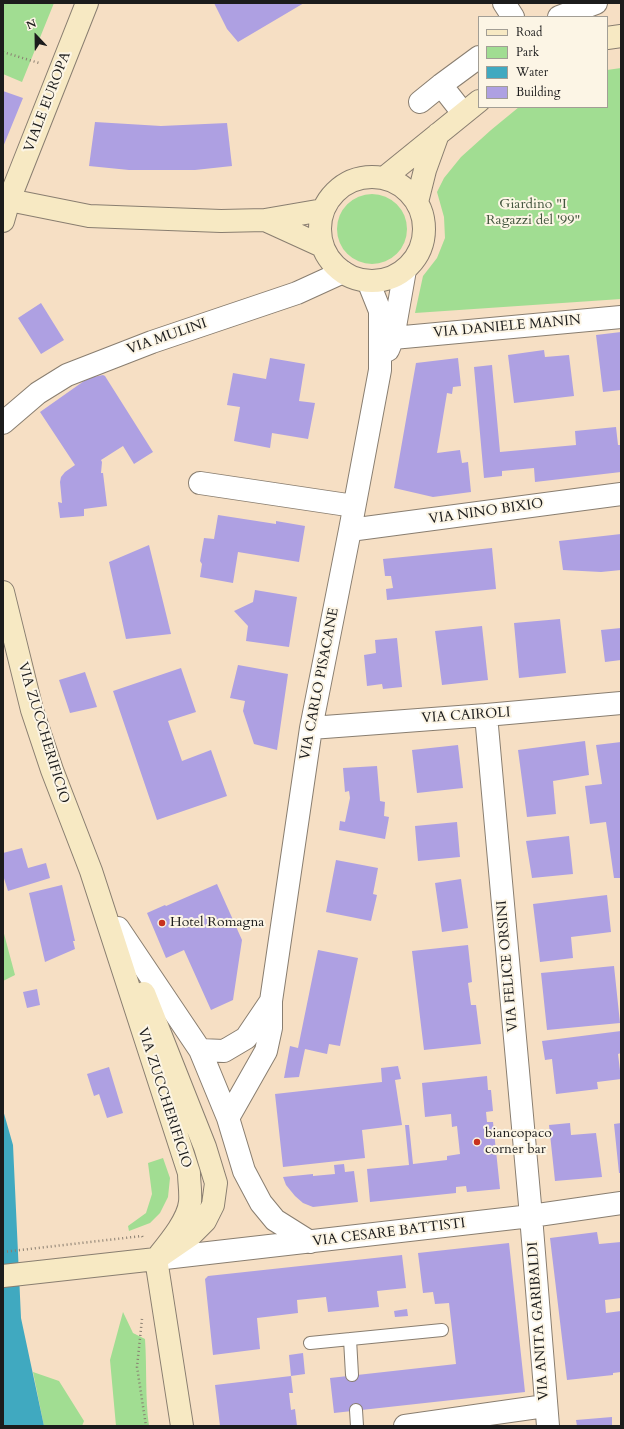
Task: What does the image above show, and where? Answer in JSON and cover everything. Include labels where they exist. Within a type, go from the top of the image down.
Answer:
[{"type":"main road","name":"VIALE EUROPA","points":[[5,206],[87,3]]},
{"type":"main road","points":[[608,38],[621,36]]},
{"type":"main road","points":[[384,178],[471,107]]},
{"type":"main road","points":[[417,202],[425,170],[438,133]]},
{"type":"main road","points":[[369,177],[384,178],[397,183],[408,191],[417,202],[423,215],[425,230],[422,245],[415,258],[405,270],[394,277],[381,281],[368,281],[354,278],[343,272],[330,261],[322,246],[320,221],[323,210],[331,197],[342,186],[355,180],[369,177]]},
{"type":"main road","points":[[5,206],[89,216],[221,222],[265,220],[323,210]]},
{"type":"main road","points":[[265,220],[322,246]]},
{"type":"main road","name":"VIA ZUCCHERIFICIO","points":[[3,592],[32,710],[52,770],[91,872],[189,1173],[190,1202],[188,1209],[175,1235],[156,1259]]},
{"type":"main road","name":"VIA ZUCCHERIFICIO","points":[[91,872],[118,928],[190,1107],[216,1182],[213,1205],[205,1222],[191,1235],[156,1259]]},
{"type":"main road","points":[[3,1276],[156,1259],[182,1426]]},
{"type":"street","points":[[504,3],[512,16]]},
{"type":"street","points":[[562,16],[596,3]]},
{"type":"street","points":[[420,102],[478,58]]},
{"type":"street","points":[[441,85],[471,107]]},
{"type":"street","name":"VIA CARLO PISACANE","points":[[380,370],[393,338],[405,270]]},
{"type":"street","name":"VIA MULINI","points":[[3,423],[38,393],[67,375],[152,342],[297,293],[343,272]]},
{"type":"street","name":"VIA CARLO PISACANE","points":[[228,1118],[266,1051],[271,1028],[271,1001],[311,728],[380,370],[380,311],[368,281]]},
{"type":"street","name":"VIA DANIELE MANIN","points":[[393,338],[621,317]]},
{"type":"street","points":[[200,483],[354,506]]},
{"type":"street","name":"VIA NINO BIXIO","points":[[350,530],[621,494]]},
{"type":"street","name":"VIA CAIROLI","points":[[311,728],[621,703]]},
{"type":"street","name":"VIA FELICE ORSINI","points":[[486,715],[531,1216]]},
{"type":"street","name":"VIA ZUCCHERIFICIO","points":[[118,928],[200,1050],[228,1118],[244,1171],[261,1203],[275,1220],[310,1242]]},
{"type":"street","points":[[200,1050],[224,1051],[246,1038],[271,1001]]},
{"type":"street","name":"VIA CESARE BATTISTI","points":[[156,1259],[531,1216],[621,1203]]},
{"type":"street","name":"VIA ANITA GARIBALDI","points":[[531,1216],[547,1416]]},
{"type":"street","points":[[405,1426],[547,1416]]},
{"type":"lane","points":[[310,1343],[442,1330]]},
{"type":"lane","points":[[350,1339],[352,1375]]},
{"type":"lane","points":[[356,1410],[357,1426]]},
{"type":"path","points":[[3,52],[39,64]]},
{"type":"path","points":[[142,1318],[137,1367],[146,1426]]},
{"type":"green space","points":[[3,3],[54,3],[22,82],[3,74]]},
{"type":"green space","name":"Giardino \"I Ragazzi del '99\"","points":[[621,68],[621,299],[415,313],[423,276],[437,258],[445,238],[444,217],[437,192],[444,178],[461,157],[518,108],[608,108],[608,70]]},
{"type":"green space","points":[[365,194],[379,194],[392,200],[401,209],[405,215],[407,229],[405,243],[397,254],[386,262],[379,264],[365,264],[358,262],[347,254],[339,243],[337,236],[337,222],[339,215],[347,204],[358,196]]},
{"type":"green space","points":[[3,930],[15,975],[3,981]]},
{"type":"green space","points":[[163,1158],[170,1178],[168,1197],[160,1213],[150,1223],[129,1231],[128,1226],[146,1213],[152,1194],[148,1163]]},
{"type":"green space","points":[[123,1312],[133,1333],[145,1339],[149,1426],[116,1426],[110,1360]]},
{"type":"green space","points":[[33,1372],[59,1381],[84,1421],[82,1426],[44,1426]]},
{"type":"water","points":[[3,1110],[13,1145],[21,1318],[44,1426],[3,1426]]},
{"type":"building","points":[[214,3],[304,3],[238,42],[227,29]]},
{"type":"building","points":[[3,91],[23,98],[3,147]]},
{"type":"building","points":[[95,122],[161,126],[227,123],[232,166],[195,170],[129,170],[89,166]]},
{"type":"building","points":[[41,303],[64,340],[41,354],[18,318]]},
{"type":"building","points":[[621,332],[621,390],[603,392],[596,335]]},
{"type":"building","points":[[544,350],[545,357],[569,355],[574,396],[514,403],[508,355]]},
{"type":"building","points":[[270,358],[305,364],[299,401],[315,403],[308,439],[272,433],[270,448],[234,441],[240,407],[227,405],[233,373],[266,379]]},
{"type":"building","points":[[458,358],[461,386],[453,387],[452,394],[447,393],[437,453],[460,450],[462,463],[468,462],[471,492],[433,497],[394,488],[416,363]]},
{"type":"building","points":[[492,365],[500,452],[576,445],[575,431],[616,427],[618,445],[621,445],[621,472],[535,482],[534,468],[502,471],[502,476],[484,478],[474,367]]},
{"type":"building","points":[[103,375],[153,452],[134,464],[123,446],[101,460],[101,473],[103,473],[107,506],[84,509],[84,516],[60,518],[58,502],[62,503],[61,477],[75,465],[40,412],[84,381]]},
{"type":"building","points":[[218,515],[276,524],[276,521],[305,526],[299,562],[238,552],[233,583],[200,577],[202,564],[200,561],[204,538],[214,539]]},
{"type":"building","points":[[621,534],[621,570],[601,572],[563,570],[559,541]]},
{"type":"building","points":[[149,545],[171,634],[126,639],[109,562]]},
{"type":"building","points":[[492,548],[496,589],[387,600],[386,589],[393,588],[391,576],[385,576],[383,559]]},
{"type":"building","points":[[255,590],[297,597],[289,647],[246,641],[248,626],[234,611],[253,602]]},
{"type":"building","points":[[560,619],[566,673],[519,678],[514,623]]},
{"type":"building","points":[[482,626],[488,680],[442,685],[435,631]]},
{"type":"building","points":[[621,628],[621,660],[605,662],[601,630]]},
{"type":"building","points":[[397,638],[402,687],[383,689],[382,684],[367,686],[364,655],[376,653],[375,640]]},
{"type":"building","points":[[238,665],[288,674],[277,750],[254,744],[243,711],[245,701],[230,698]]},
{"type":"building","points":[[181,668],[196,712],[168,721],[182,761],[211,750],[227,796],[157,820],[113,691]]},
{"type":"building","points":[[85,672],[97,707],[70,713],[59,680]]},
{"type":"building","points":[[585,741],[589,775],[553,781],[556,814],[527,817],[518,750]]},
{"type":"building","points":[[621,742],[621,878],[614,878],[606,822],[590,824],[585,786],[602,784],[596,745]]},
{"type":"building","points":[[458,745],[463,788],[417,793],[412,750]]},
{"type":"building","points":[[377,766],[380,801],[385,802],[384,816],[389,817],[385,839],[339,830],[340,821],[345,822],[350,798],[349,791],[345,792],[343,768]]},
{"type":"building","points":[[457,822],[460,857],[418,861],[415,826]]},
{"type":"building","points":[[569,836],[573,874],[532,878],[526,841]]},
{"type":"building","points":[[22,848],[28,868],[46,863],[50,878],[8,891],[3,875],[3,853]]},
{"type":"building","points":[[336,860],[378,868],[373,894],[377,895],[371,921],[326,912]]},
{"type":"building","points":[[461,879],[468,928],[442,932],[435,883]]},
{"type":"building","points":[[217,884],[242,940],[233,1000],[211,1010],[184,950],[166,958],[147,913]]},
{"type":"building","points":[[62,885],[75,941],[73,941],[75,949],[45,962],[29,893]]},
{"type":"building","points":[[607,895],[611,932],[571,937],[573,958],[540,962],[533,904]]},
{"type":"building","points":[[468,945],[472,982],[468,983],[471,1005],[476,1005],[481,1044],[424,1050],[412,951]]},
{"type":"building","points":[[318,950],[358,958],[340,1046],[329,1044],[327,1054],[305,1049],[299,1077],[284,1078],[290,1046],[298,1048]]},
{"type":"building","points":[[614,966],[620,1023],[547,1030],[541,973]]},
{"type":"building","points":[[37,989],[40,1005],[27,1008],[23,992]]},
{"type":"building","points":[[621,1031],[621,1053],[618,1054],[621,1079],[597,1082],[598,1089],[556,1094],[552,1059],[545,1060],[542,1041]]},
{"type":"building","points":[[398,1066],[401,1079],[395,1080],[402,1125],[362,1130],[365,1158],[283,1167],[275,1094],[382,1082],[381,1068]]},
{"type":"building","points":[[109,1067],[123,1113],[107,1118],[99,1094],[94,1096],[87,1074]]},
{"type":"building","name":"biancopaco corner bar","points":[[487,1076],[488,1090],[491,1090],[493,1111],[486,1112],[487,1122],[493,1122],[500,1189],[467,1192],[466,1186],[456,1187],[456,1193],[370,1202],[367,1169],[409,1165],[405,1125],[409,1125],[413,1164],[447,1160],[447,1156],[460,1154],[457,1126],[452,1127],[451,1114],[425,1117],[422,1083]]},
{"type":"building","points":[[570,1123],[571,1135],[596,1133],[602,1177],[555,1181],[549,1125]]},
{"type":"building","points":[[621,1123],[621,1173],[619,1173],[614,1124]]},
{"type":"building","points":[[344,1164],[345,1172],[354,1171],[358,1202],[313,1207],[303,1203],[295,1196],[286,1185],[283,1177],[313,1174],[313,1176],[335,1174],[334,1165]]},
{"type":"building","points":[[597,1232],[599,1244],[621,1242],[621,1298],[605,1300],[606,1313],[621,1311],[621,1372],[613,1373],[613,1375],[567,1380],[550,1238]]},
{"type":"building","points":[[509,1243],[525,1392],[334,1413],[330,1378],[456,1364],[449,1303],[435,1304],[433,1292],[423,1293],[418,1253]]},
{"type":"building","points":[[402,1255],[406,1288],[377,1291],[379,1307],[328,1312],[326,1297],[297,1300],[298,1313],[257,1318],[260,1349],[213,1355],[205,1279],[208,1276]]},
{"type":"building","points":[[407,1309],[408,1316],[395,1317],[394,1311]]},
{"type":"building","points":[[303,1353],[305,1374],[291,1376],[289,1355]]},
{"type":"building","points":[[291,1376],[293,1393],[289,1393],[291,1410],[295,1409],[297,1426],[220,1426],[215,1385]]},
{"type":"building","points":[[612,1417],[612,1426],[577,1426],[576,1420]]},
{"type":"place","name":"Hotel Romagna","points":[[162,923]]},
{"type":"place","name":"biancopaco corner bar","points":[[477,1142]]}]
